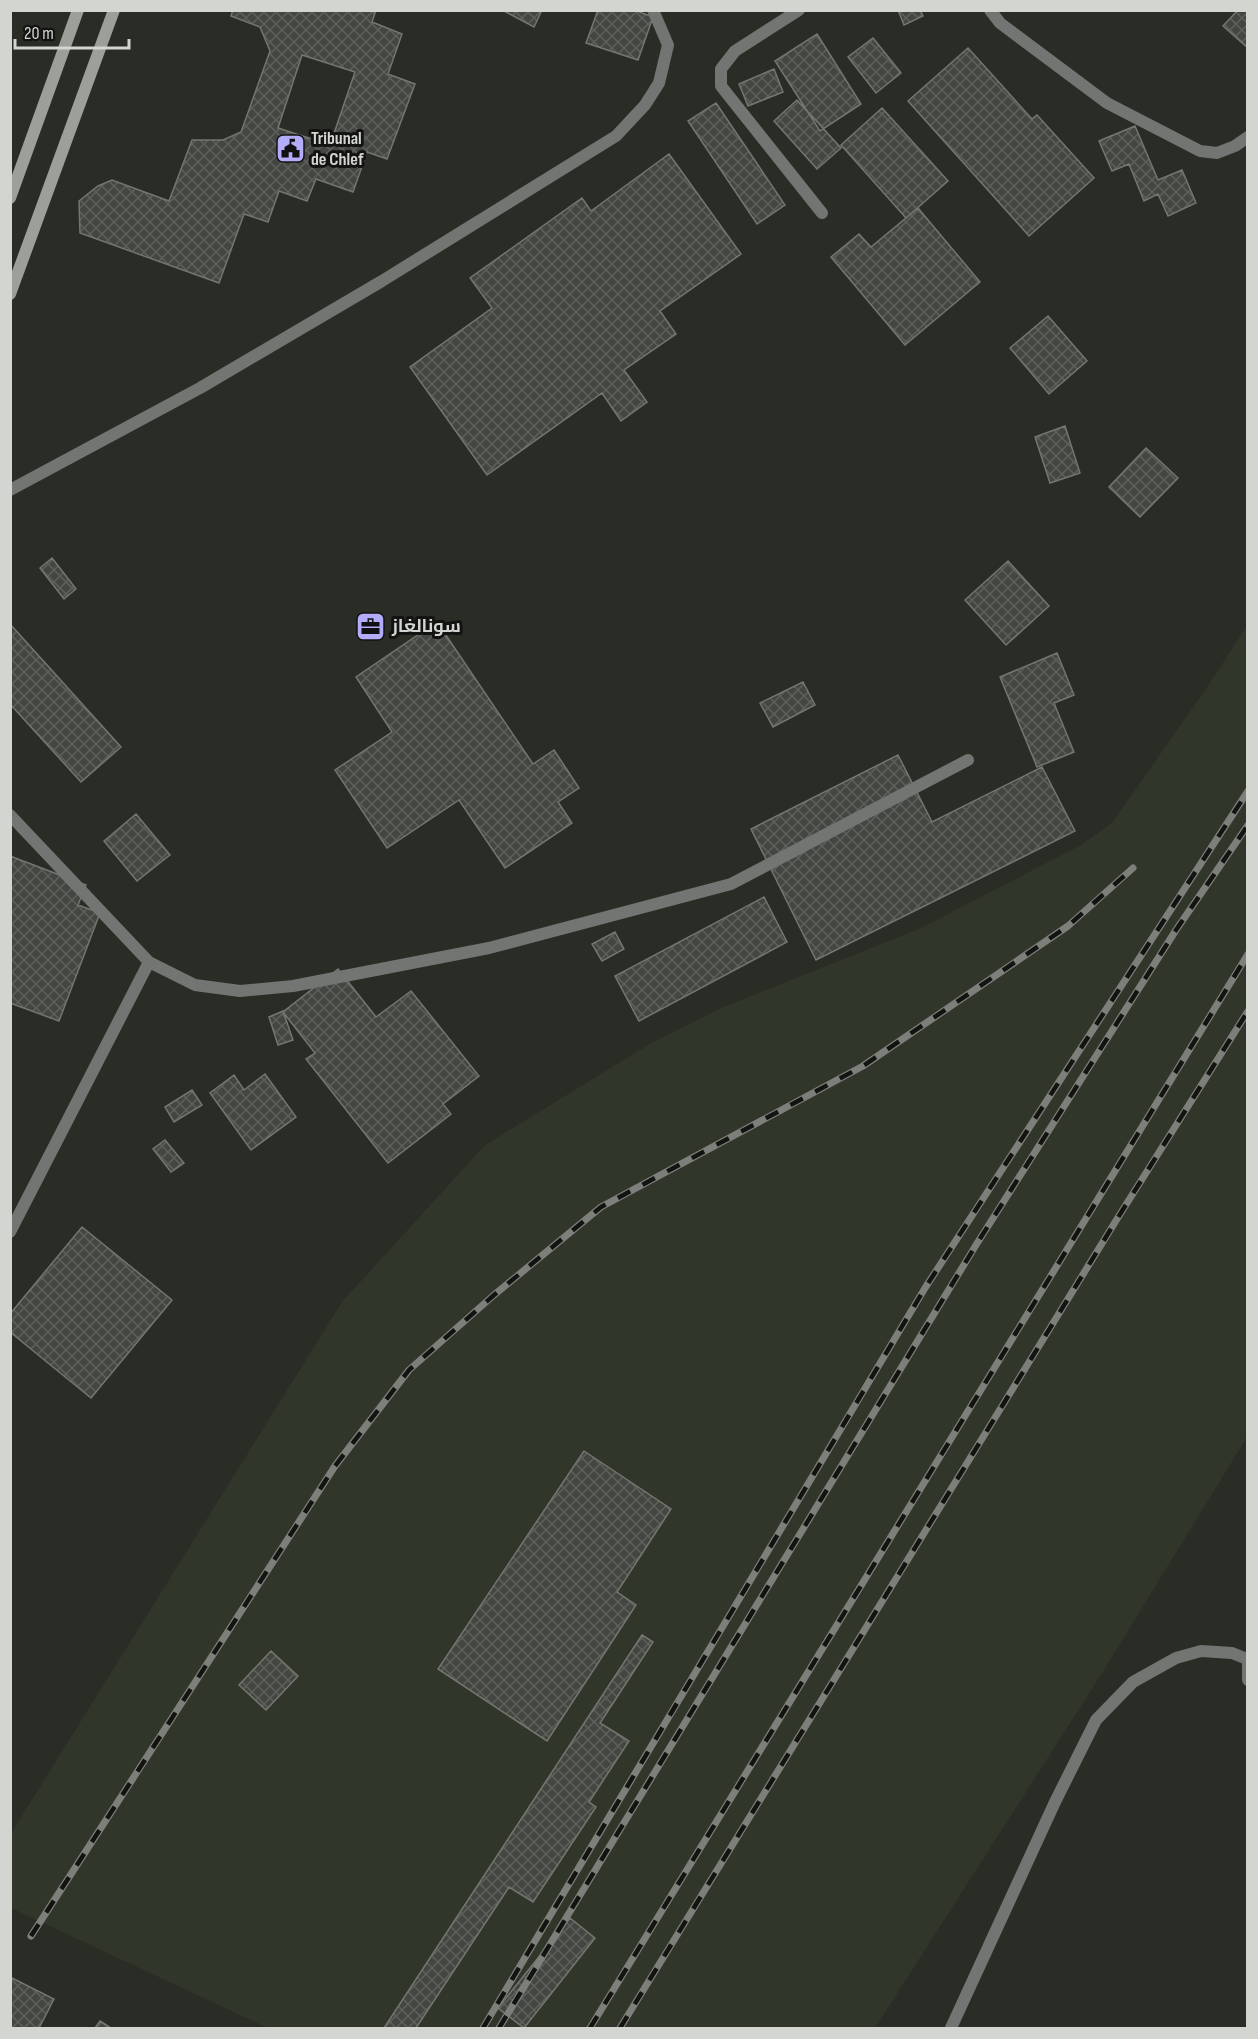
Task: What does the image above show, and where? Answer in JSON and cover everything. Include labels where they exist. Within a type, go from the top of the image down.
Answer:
[{"type":"main road","points":[[10,198],[78,10]]},
{"type":"main road","points":[[10,294],[114,10]]},
{"type":"street","points":[[10,490],[210,382],[382,281],[616,136],[645,105],[659,83],[668,45],[653,10]]},
{"type":"street","points":[[799,10],[735,51],[721,69],[721,86],[822,213]]},
{"type":"street","points":[[990,10],[1000,22],[1107,103],[1200,151],[1217,153],[1235,146],[1248,137]]},
{"type":"street","points":[[10,814],[149,962],[195,985],[240,991],[292,986],[489,948],[731,884],[968,760]]},
{"type":"street","points":[[10,1232],[149,962]]},
{"type":"street","points":[[951,2028],[1055,1802],[1096,1720],[1133,1682],[1176,1658],[1201,1651],[1232,1653],[1247,1658],[1248,1680]]},
{"type":"shaded area","points":[[1247,626],[1247,1437],[1104,1670],[875,2028],[268,2028],[11,1908],[10,1835],[342,1302],[485,1145],[648,1045],[721,1008],[921,928],[1081,845],[1112,823]]},
{"type":"building","name":"Tribunal de Chlef","points":[[233,10],[376,10],[372,22],[402,34],[388,74],[415,84],[387,159],[367,152],[353,192],[316,179],[307,201],[279,191],[268,222],[244,214],[219,283],[80,233],[79,201],[98,186],[112,180],[169,201],[192,140],[223,140],[241,132],[270,51],[260,27],[231,16]],"holes":[[[302,55],[355,72],[330,145],[278,128]]]},
{"type":"building","points":[[502,10],[542,10],[534,27]]},
{"type":"building","points":[[598,10],[634,10],[653,17],[638,60],[586,43]]},
{"type":"building","points":[[898,10],[920,10],[923,16],[904,25]]},
{"type":"building","points":[[1238,10],[1248,10],[1248,48],[1223,26]]},
{"type":"building","points":[[817,34],[861,104],[820,131],[775,61]]},
{"type":"building","points":[[873,38],[901,73],[876,93],[848,57]]},
{"type":"building","points":[[968,48],[1032,119],[1037,115],[1094,178],[1029,236],[908,101]]},
{"type":"building","points":[[774,69],[783,92],[748,106],[739,84]]},
{"type":"building","points":[[797,100],[841,148],[817,169],[774,121]]},
{"type":"building","points":[[716,103],[785,205],[757,224],[688,121]]},
{"type":"building","points":[[882,108],[948,181],[906,218],[841,145]]},
{"type":"building","points":[[1135,126],[1158,180],[1182,170],[1196,203],[1168,216],[1158,194],[1144,201],[1129,164],[1112,171],[1099,141]]},
{"type":"building","points":[[669,154],[741,254],[660,311],[676,334],[624,370],[647,402],[621,421],[602,393],[487,475],[410,367],[492,308],[470,278],[582,198],[591,211]]},
{"type":"building","points":[[918,208],[980,282],[905,345],[831,257],[859,234],[871,247]]},
{"type":"building","points":[[1048,316],[1087,361],[1049,394],[1010,348]]},
{"type":"building","points":[[1065,426],[1080,473],[1050,483],[1035,437]]},
{"type":"building","points":[[1146,448],[1178,478],[1140,517],[1109,487]]},
{"type":"building","points":[[52,558],[76,589],[64,599],[40,568]]},
{"type":"building","points":[[1008,561],[1049,606],[1006,645],[965,600]]},
{"type":"building","points":[[437,622],[533,764],[554,750],[579,788],[558,802],[572,823],[505,868],[459,800],[387,848],[335,770],[392,732],[356,677]]},
{"type":"building","points":[[10,624],[121,747],[81,782],[10,704]]},
{"type":"building","points":[[1057,653],[1074,695],[1054,703],[1074,752],[1037,767],[1000,677]]},
{"type":"building","points":[[803,682],[815,705],[773,727],[760,703]]},
{"type":"building","points":[[898,755],[932,822],[1042,767],[1075,831],[816,960],[751,829]]},
{"type":"building","points":[[136,814],[170,855],[137,881],[104,841]]},
{"type":"building","points":[[10,856],[86,885],[78,905],[100,913],[59,1021],[10,1003]]},
{"type":"building","points":[[764,897],[787,942],[639,1021],[615,976]]},
{"type":"building","points":[[615,932],[624,949],[602,961],[592,944]]},
{"type":"building","points":[[338,969],[376,1017],[411,991],[479,1076],[443,1104],[451,1114],[388,1163],[306,1059],[315,1053],[283,1012]]},
{"type":"building","points":[[283,1011],[293,1040],[278,1045],[269,1017]]},
{"type":"building","points":[[265,1074],[296,1117],[251,1150],[210,1093],[234,1075],[244,1090]]},
{"type":"building","points":[[192,1090],[202,1105],[174,1122],[165,1107]]},
{"type":"building","points":[[165,1140],[184,1163],[171,1172],[153,1149]]},
{"type":"building","points":[[82,1227],[172,1300],[91,1398],[10,1332],[10,1314]]},
{"type":"building","points":[[584,1451],[671,1509],[617,1592],[636,1605],[547,1741],[438,1669]]},
{"type":"building","points":[[642,1635],[653,1642],[600,1723],[629,1741],[589,1802],[596,1807],[533,1902],[509,1887],[416,2028],[384,2028]]},
{"type":"building","points":[[271,1651],[298,1676],[266,1710],[239,1685]]},
{"type":"building","points":[[570,1918],[595,1938],[524,2028],[498,2008]]},
{"type":"building","points":[[10,1977],[54,1999],[39,2028],[10,2028]]},
{"type":"building","points":[[100,2021],[111,2028],[95,2028]]},
{"type":"railway","points":[[483,2028],[925,1288],[1248,791]]},
{"type":"railway","points":[[499,2028],[976,1245],[1176,930],[1248,825]]},
{"type":"railway","points":[[31,1936],[335,1466],[409,1370],[494,1295],[601,1207],[863,1066],[1068,926],[1133,868]]},
{"type":"railway","points":[[590,2028],[1248,954]]},
{"type":"railway","points":[[620,2028],[1117,1219],[1248,1011]]},
{"type":"place","name":"Tribunal de Chlef","points":[[290,148]]},
{"type":"place","name":"سونالغاز","points":[[371,626]]}]
